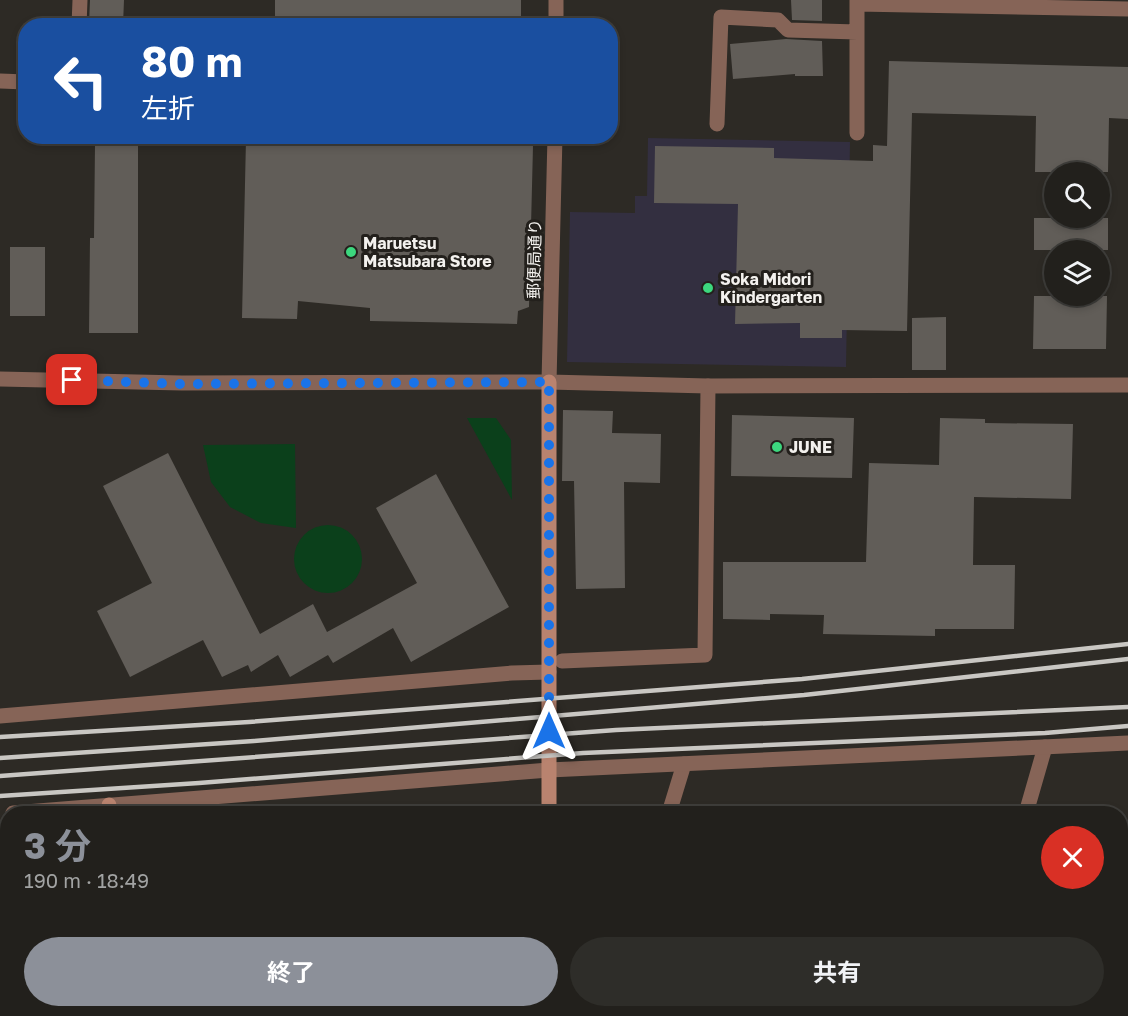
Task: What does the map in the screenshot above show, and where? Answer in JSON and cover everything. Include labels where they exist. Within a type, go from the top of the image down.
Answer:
[{"type":"street","points":[[79,18],[80,0]]},
{"type":"street","points":[[556,0],[556,18]]},
{"type":"street","points":[[857,134],[857,2],[1128,9]]},
{"type":"street","points":[[717,124],[721,17],[778,20],[788,30],[857,32]]},
{"type":"street","points":[[0,81],[18,82]]},
{"type":"street","name":"郵便局通り","points":[[549,382],[555,144]]},
{"type":"street","points":[[0,379],[182,384],[549,382],[708,386],[1128,385]]},
{"type":"street","points":[[549,382],[549,806]]},
{"type":"street","points":[[562,661],[705,655],[708,386]]},
{"type":"street","points":[[0,716],[512,673],[549,672]]},
{"type":"street","points":[[143,806],[549,770],[1128,743]]},
{"type":"street","points":[[1028,806],[1045,747]]},
{"type":"street","points":[[671,806],[684,764]]},
{"type":"shaded area","name":"Soka Midori Kindergarten","points":[[648,138],[850,142],[846,367],[567,362],[570,212],[635,213],[635,196],[647,196]]},
{"type":"green space","points":[[467,418],[496,418],[511,440],[512,500]]},
{"type":"green space","points":[[295,444],[296,528],[261,523],[230,507],[211,482],[203,445]]},
{"type":"green space","points":[[328,525],[341,527],[352,535],[360,546],[362,559],[360,572],[352,583],[341,591],[328,593],[315,591],[304,583],[296,572],[294,559],[296,546],[304,535],[315,527]]},
{"type":"building","points":[[90,0],[124,0],[123,18],[89,18]]},
{"type":"building","points":[[275,0],[521,0],[521,18],[275,18]]},
{"type":"building","points":[[791,0],[822,0],[822,21],[792,20]]},
{"type":"building","points":[[786,39],[822,41],[823,76],[795,76],[795,74],[733,79],[730,44]]},
{"type":"building","points":[[889,61],[1128,67],[1128,119],[1109,118],[1108,162],[1044,162],[1044,172],[1035,172],[1036,116],[912,113],[907,331],[842,330],[842,338],[800,338],[800,323],[735,324],[738,204],[654,203],[655,146],[774,148],[774,158],[873,161],[873,145],[887,146]]},
{"type":"building","points":[[95,144],[138,144],[138,333],[89,333],[90,238],[94,238]]},
{"type":"building","points":[[246,144],[533,146],[529,307],[518,311],[517,324],[370,321],[370,308],[298,301],[297,319],[242,318]]},
{"type":"building","points":[[1034,218],[1044,218],[1044,228],[1108,228],[1108,240],[1044,240],[1044,250],[1034,250]]},
{"type":"building","points":[[10,247],[45,247],[45,316],[10,316]]},
{"type":"building","points":[[1034,296],[1044,296],[1044,306],[1107,306],[1106,349],[1033,349]]},
{"type":"building","points":[[946,317],[946,370],[912,370],[912,318]]},
{"type":"building","points":[[563,410],[613,411],[612,433],[661,434],[660,483],[624,482],[625,588],[576,589],[574,481],[562,481]]},
{"type":"building","points":[[732,415],[854,418],[852,478],[731,476]]},
{"type":"building","points":[[940,418],[985,419],[985,423],[1073,424],[1071,499],[974,497],[973,565],[1015,565],[1014,629],[935,629],[935,636],[823,634],[824,615],[770,614],[770,620],[723,619],[723,562],[866,562],[869,463],[939,465]]},
{"type":"building","points":[[168,453],[260,634],[313,604],[327,632],[417,583],[376,508],[436,474],[509,607],[411,662],[393,628],[333,663],[328,655],[290,677],[278,655],[251,672],[248,665],[222,677],[203,640],[130,677],[97,611],[152,583],[103,486]]},
{"type":"railway","points":[[0,737],[249,722],[802,679],[1128,644]]},
{"type":"railway","points":[[0,758],[254,741],[804,695],[1128,659]]},
{"type":"railway","points":[[0,776],[616,730],[1128,707]]},
{"type":"railway","points":[[0,796],[583,753],[1045,733],[1128,726]]},
{"type":"place","name":"Maruetsu Matsubara Store","points":[[351,252]]},
{"type":"place","name":"Soka Midori Kindergarten","points":[[708,288]]},
{"type":"place","name":"JUNE","points":[[777,447]]},
{"type":"route","points":[[72,380],[182,384],[549,382],[549,731]]}]
